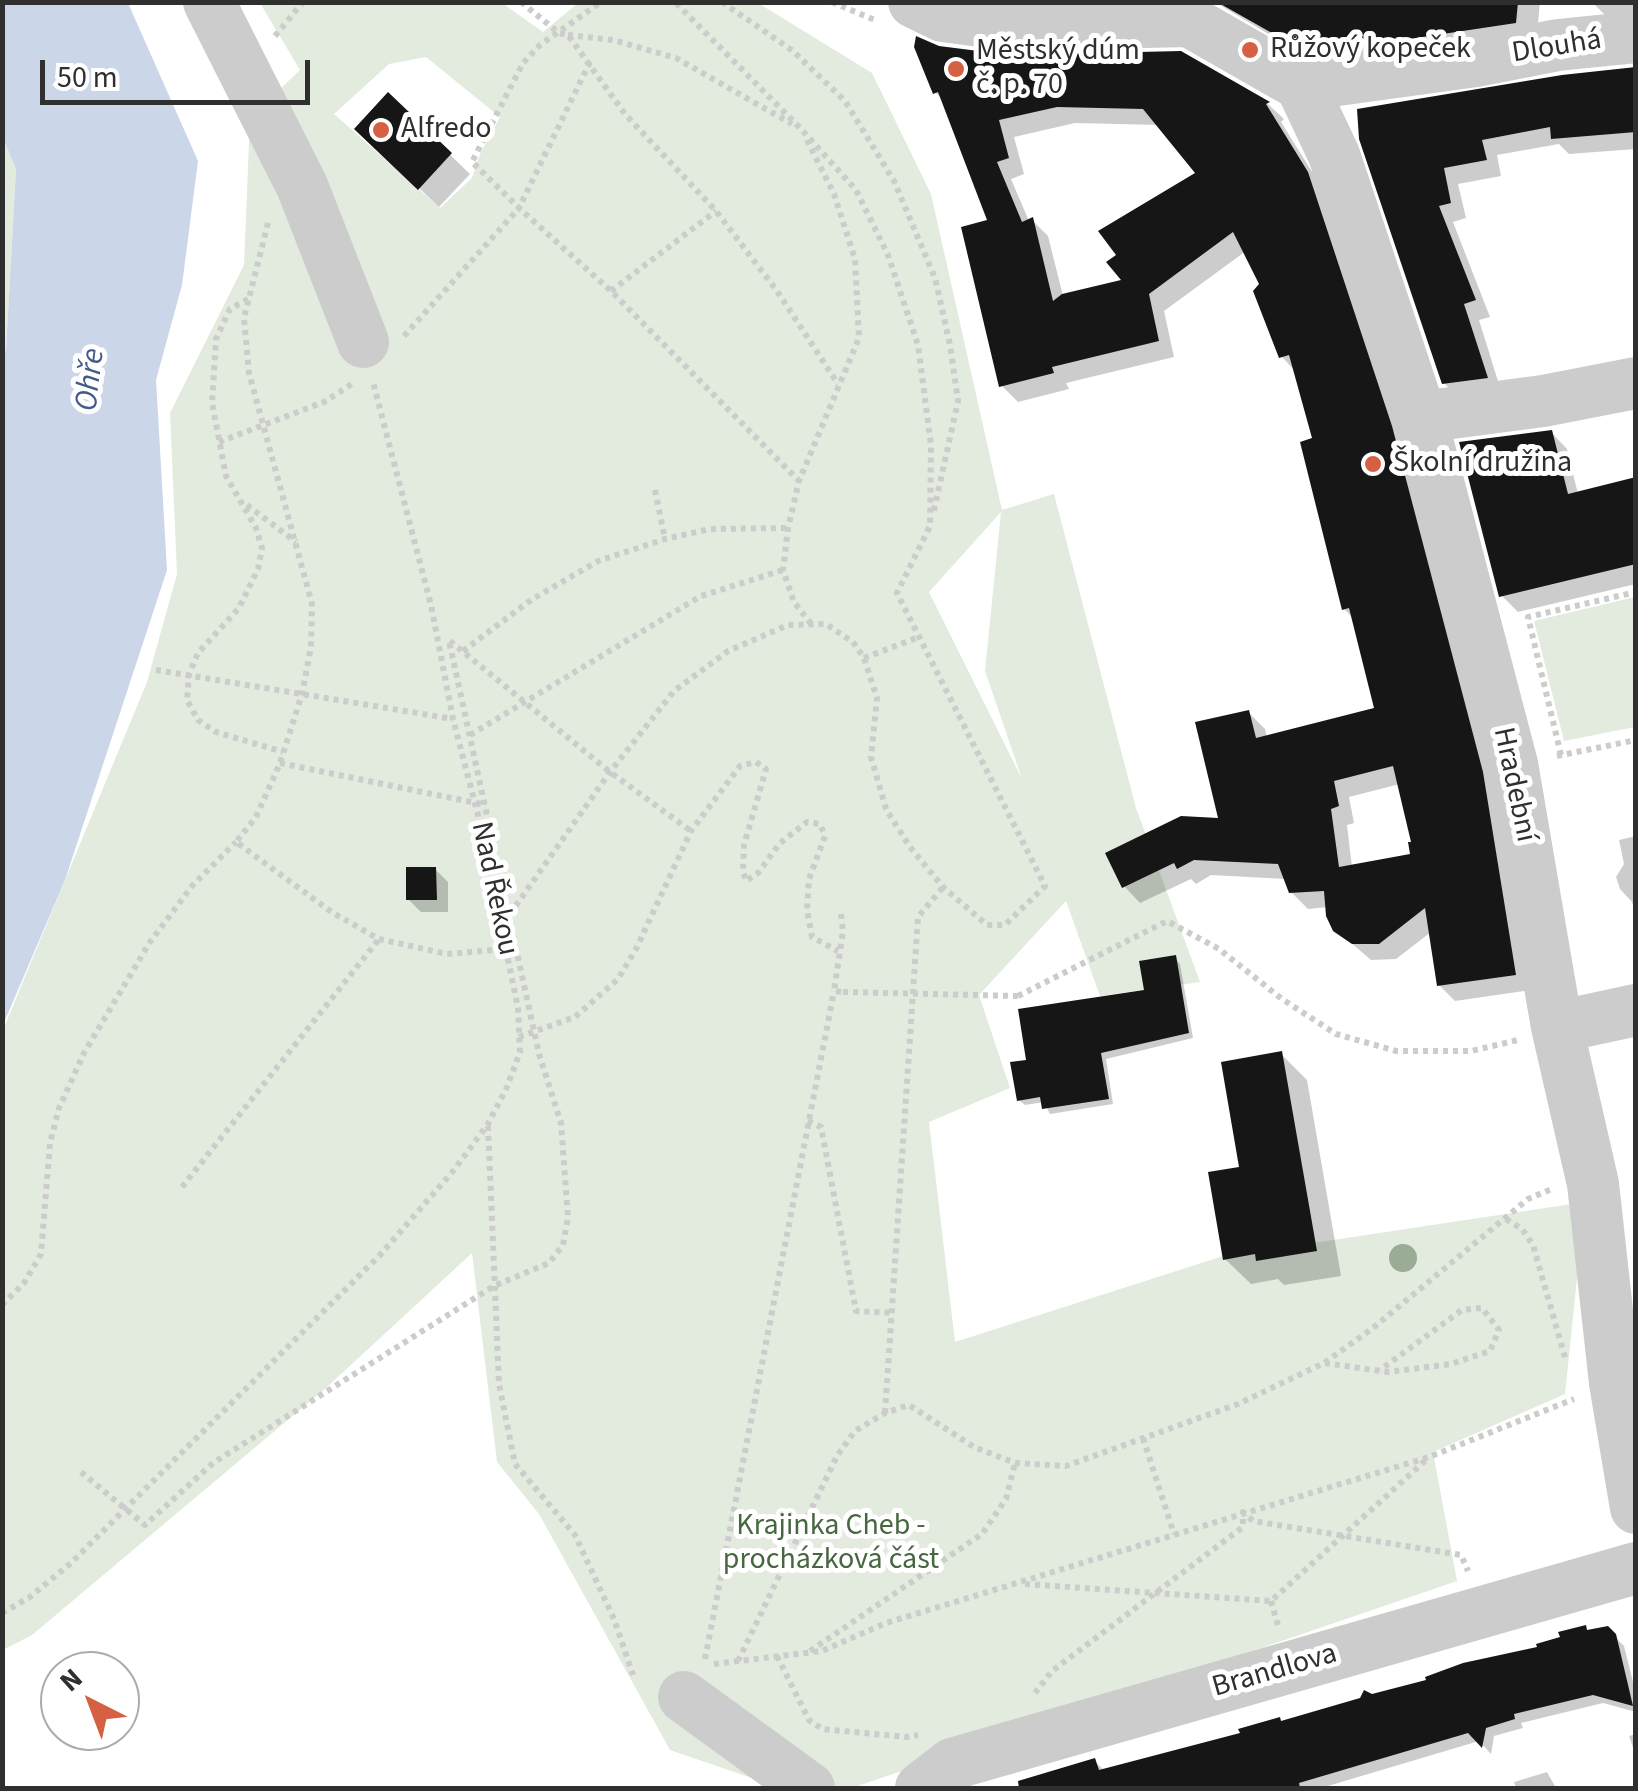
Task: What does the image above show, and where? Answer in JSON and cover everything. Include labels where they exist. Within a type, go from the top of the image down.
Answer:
[{"type":"street","points":[[208,2],[302,186],[376,353]]},
{"type":"street","points":[[914,2],[943,16],[1178,12],[1301,85]]},
{"type":"street","name":"Dlouhá","points":[[1301,85],[1476,62],[1559,24],[1636,37]]},
{"type":"street","name":"Hradební","points":[[1301,85],[1334,155],[1421,418],[1529,767],[1557,1027],[1593,1184],[1596,1390],[1636,1508]]},
{"type":"street","points":[[1421,418],[1636,384]]},
{"type":"street","points":[[1557,1027],[1636,1010]]},
{"type":"street","name":"Brandlova","points":[[921,1788],[952,1764],[1636,1568]]},
{"type":"street","points":[[668,1684],[809,1788]]},
{"type":"path","points":[[521,2],[564,34],[590,62],[625,114],[716,211],[777,291],[838,384]]},
{"type":"path","points":[[601,2],[564,34],[540,45],[523,63],[472,162],[611,291],[799,481]]},
{"type":"path","points":[[676,2],[856,190],[888,255],[918,344],[931,445],[930,526]]},
{"type":"path","points":[[510,914],[610,772],[674,691],[715,661],[773,631],[826,624],[854,642],[864,658],[877,698],[871,757],[886,809],[943,888],[988,925],[1005,925],[1045,886],[897,593],[930,526],[958,401],[950,344],[934,278],[894,180],[845,101],[794,52],[722,2]]},
{"type":"path","points":[[564,34],[614,40],[676,58],[802,130],[834,194],[855,259],[859,338],[799,481],[788,528],[784,570],[794,602],[812,625]]},
{"type":"path","points":[[219,442],[324,402],[519,208],[590,62]]},
{"type":"path","points":[[611,291],[716,211]]},
{"type":"path","points":[[2,1305],[24,1283],[41,1254],[50,1143],[59,1108],[84,1054],[150,942],[192,886],[256,818],[280,764],[302,694],[311,647],[312,604],[249,373],[244,318],[270,215]]},
{"type":"path","points":[[249,298],[230,308],[216,340],[212,403],[226,476],[256,528],[262,548],[258,568],[240,608],[198,653],[189,674],[187,700],[198,720],[216,732],[282,752]]},
{"type":"path","name":"Nad Řekou","points":[[2,1614],[71,1563],[380,1255],[454,1170],[488,1124],[520,1052],[518,1008],[506,949],[376,353]]},
{"type":"path","points":[[655,490],[665,539]]},
{"type":"path","points":[[242,501],[296,542]]},
{"type":"path","points":[[463,651],[531,600],[598,561],[710,529],[788,528]]},
{"type":"path","points":[[470,736],[701,596],[784,570]]},
{"type":"path","points":[[1636,592],[1528,617],[1529,767],[1636,740]]},
{"type":"path","points":[[864,658],[919,637]]},
{"type":"path","points":[[82,1472],[145,1525],[213,1463],[494,1286],[550,1264],[563,1245],[568,1218],[561,1123],[535,1031],[449,640],[610,772],[691,831]]},
{"type":"path","points":[[156,670],[453,719]]},
{"type":"path","points":[[519,1037],[575,1017],[618,979],[691,831],[740,766],[756,762],[766,770],[744,845],[746,880],[758,872],[780,844],[808,822],[820,824],[825,836],[810,879],[807,910],[812,937],[838,951]]},
{"type":"path","points":[[280,764],[486,804]]},
{"type":"path","points":[[236,842],[333,913],[379,939],[447,954],[506,949]]},
{"type":"path","points":[[886,1413],[918,916],[943,888]]},
{"type":"path","points":[[842,914],[838,992],[808,1120],[704,1666],[822,1651],[886,1623],[1429,1457],[1596,1390],[1532,1245],[1522,1229],[1506,1219]]},
{"type":"path","points":[[838,992],[1018,996],[1167,921],[1219,949],[1282,999],[1336,1034],[1396,1052],[1471,1051],[1523,1040],[1557,1027]]},
{"type":"path","points":[[182,1187],[379,939]]},
{"type":"path","points":[[808,1120],[820,1128],[856,1311],[892,1312]]},
{"type":"path","points":[[488,1124],[499,1384],[515,1464],[575,1535],[614,1619],[633,1674],[668,1684]]},
{"type":"path","points":[[738,1661],[836,1456],[856,1431],[886,1413],[909,1405],[974,1447],[1016,1463],[1066,1466],[1238,1404],[1324,1363],[1528,1199],[1554,1188],[1558,1206]]},
{"type":"path","points":[[1324,1363],[1380,1370],[1451,1364],[1490,1351],[1499,1330],[1482,1308],[1462,1310],[1380,1370]]},
{"type":"path","points":[[1143,1438],[1174,1534]]},
{"type":"path","points":[[1019,1583],[1271,1601],[1429,1457]]},
{"type":"path","points":[[809,1652],[982,1534],[1006,1499],[1016,1463]]},
{"type":"path","points":[[1244,1512],[1253,1521],[1462,1555],[1485,1611]]},
{"type":"path","points":[[1029,1744],[1022,1709],[1052,1670],[1242,1527],[1244,1512]]},
{"type":"path","points":[[777,1656],[810,1720],[822,1730],[924,1734]]},
{"type":"green space","name":"Krajinka Cheb - procházková část","points":[[260,3],[502,3],[543,32],[578,3],[758,3],[872,73],[931,194],[1002,510],[1054,494],[1136,808],[1200,982],[1100,996],[1066,901],[979,995],[1010,1088],[929,1122],[955,1342],[1220,1257],[1585,1202],[1565,1394],[1433,1452],[1457,1581],[852,1788],[781,1788],[670,1750],[539,1514],[497,1462],[472,1253],[327,1387],[32,1635],[3,1650],[3,1030],[147,682],[177,574],[170,413],[244,265],[250,118],[300,70]],"holes":[[[426,57],[500,117],[472,178],[440,208],[334,114],[389,64]],[[1001,512],[985,671],[1022,779],[929,592]]]},
{"type":"green space","points":[[3,138],[16,168],[3,362]]},
{"type":"green space","points":[[1635,597],[1635,727],[1564,741],[1534,621]]},
{"type":"water","name":"Ohře","points":[[3,2],[128,3],[198,161],[182,285],[156,380],[167,570],[65,880],[3,1025],[2,362],[6,349],[16,169],[3,138]]},
{"type":"building","points":[[1217,2],[1518,2],[1516,23],[1309,54]]},
{"type":"building","points":[[916,36],[939,46],[1010,55],[1181,51],[1270,102],[1266,104],[1308,172],[1392,426],[1483,772],[1516,975],[1437,986],[1425,908],[1379,944],[1352,944],[1333,931],[1326,916],[1324,891],[1289,893],[1278,864],[1194,860],[1177,869],[1174,863],[1122,888],[1105,853],[1181,816],[1218,818],[1195,722],[1249,710],[1256,738],[1374,708],[1349,608],[1342,610],[1300,442],[1312,438],[1289,355],[1279,358],[1253,291],[1259,284],[1233,232],[1149,294],[1159,341],[1052,367],[1054,373],[999,387],[961,227],[987,220],[938,92],[933,94],[914,47]],"holes":[[[1057,107],[1143,109],[1195,173],[1098,231],[1116,255],[1106,262],[1121,280],[1062,294],[1053,301],[1033,217],[1022,222],[997,162],[1009,158],[999,120]],[[1393,766],[1411,842],[1410,854],[1339,867],[1331,809],[1339,806],[1334,781]]]},
{"type":"building","points":[[1636,67],[1636,132],[1551,139],[1550,127],[1482,140],[1487,160],[1444,168],[1451,203],[1439,206],[1476,300],[1464,304],[1488,378],[1442,384],[1359,139],[1357,109],[1562,75]]},
{"type":"building","points":[[388,92],[452,153],[418,190],[354,129]]},
{"type":"building","points":[[1552,430],[1568,494],[1636,477],[1636,564],[1499,597],[1459,442]]},
{"type":"building","points":[[406,867],[436,867],[437,900],[406,900]]},
{"type":"building","points":[[1176,955],[1189,1033],[1101,1053],[1109,1099],[1042,1109],[1040,1097],[1017,1101],[1010,1062],[1026,1060],[1018,1009],[1144,990],[1139,961]]},
{"type":"building","points":[[1282,1051],[1317,1251],[1256,1261],[1255,1254],[1223,1260],[1208,1172],[1239,1167],[1221,1062]]},
{"type":"building","points":[[1586,1625],[1587,1630],[1608,1626],[1616,1634],[1633,1706],[1593,1695],[1514,1714],[1515,1719],[1486,1728],[1482,1748],[1468,1733],[1299,1783],[1300,1788],[1019,1788],[1018,1781],[1095,1758],[1099,1770],[1360,1698],[1364,1690],[1372,1694],[1426,1680],[1425,1677],[1463,1663],[1537,1647],[1536,1644],[1560,1637],[1558,1632]]},
{"type":"place","name":"Růžový kopeček","points":[[1250,50]]},
{"type":"place","name":"Městský dúm č. p. 70","points":[[956,69]]},
{"type":"place","name":"Alfredo","points":[[381,130]]},
{"type":"place","name":"Školní družina","points":[[1373,464]]}]
